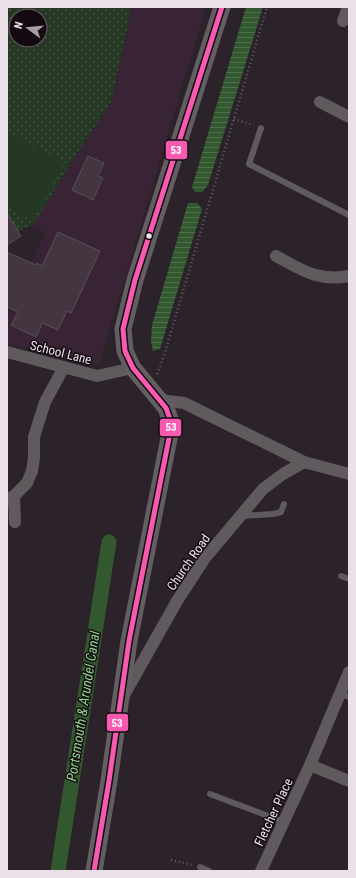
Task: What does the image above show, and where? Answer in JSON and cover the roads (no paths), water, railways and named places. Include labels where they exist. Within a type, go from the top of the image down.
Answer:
[{"type":"main road","points":[[94,871],[130,641],[170,433],[170,419],[166,408],[133,368],[125,351],[123,329],[135,280],[222,7]]},
{"type":"street","points":[[343,21],[348,7]]},
{"type":"street","points":[[320,102],[349,118]]},
{"type":"street","points":[[276,256],[312,275],[339,278],[349,276]]},
{"type":"street","name":"School Lane","points":[[7,352],[97,376],[133,368]]},
{"type":"street","points":[[15,522],[11,497],[27,483],[32,471],[34,458],[34,436],[45,402],[64,367]]},
{"type":"street","points":[[156,395],[184,403],[304,462],[349,474]]},
{"type":"street","name":"Church Road","points":[[121,700],[154,641],[205,558],[264,489],[283,474],[304,462]]},
{"type":"street","name":"Fletcher Place","points":[[261,871],[310,765],[345,695],[349,672]]},
{"type":"street","points":[[310,765],[349,780]]},
{"type":"lane","points":[[261,128],[249,164],[349,215]]},
{"type":"lane","points":[[240,516],[273,514],[281,512],[284,504]]},
{"type":"lane","points":[[341,576],[349,579]]},
{"type":"lane","points":[[210,794],[284,822]]},
{"type":"lane","points":[[200,867],[209,871]]},
{"type":"waterway","name":"Portsmouth & Arundel Canal","points":[[58,871],[109,542]]}]
